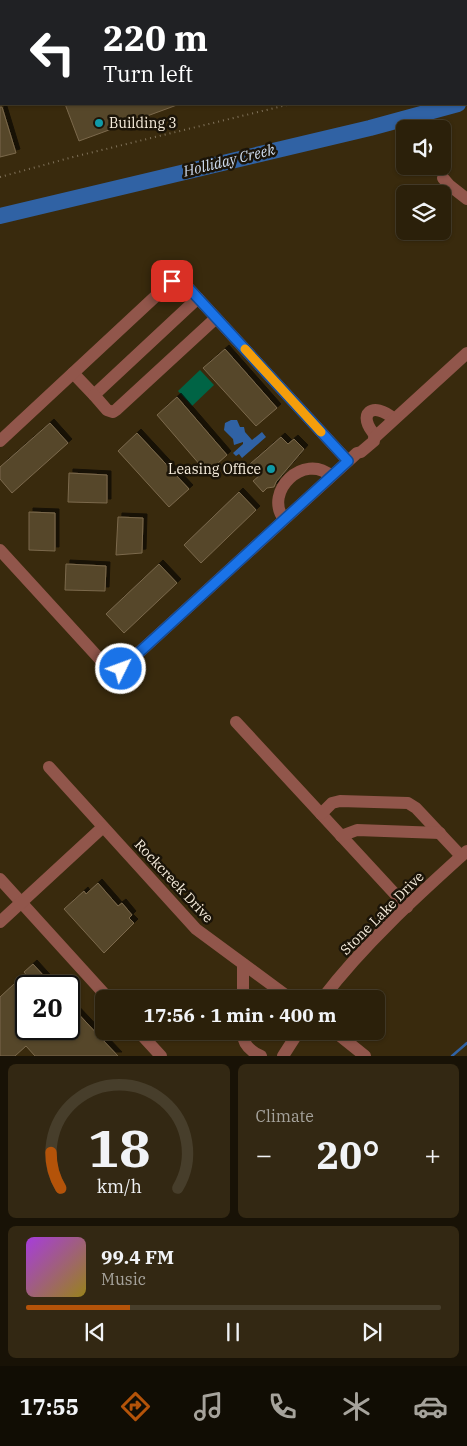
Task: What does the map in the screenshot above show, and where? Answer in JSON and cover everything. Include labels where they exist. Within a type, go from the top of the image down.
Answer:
[{"type":"street","points":[[442,178],[467,199]]},
{"type":"street","points":[[0,441],[172,281],[178,279],[352,457]]},
{"type":"street","points":[[94,395],[198,298]]},
{"type":"street","points":[[73,373],[108,410],[113,412],[216,318]]},
{"type":"street","points":[[0,550],[108,667],[114,670],[121,669],[352,457],[374,441],[375,437],[394,419],[467,353]]},
{"type":"street","points":[[375,437],[366,424],[366,417],[370,412],[381,410],[394,419]]},
{"type":"street","points":[[284,519],[280,514],[278,506],[281,490],[291,476],[298,472],[317,468],[331,476]]},
{"type":"street","points":[[236,722],[407,907]]},
{"type":"street","name":"Rockcreek Drive","points":[[49,767],[196,930],[279,990]]},
{"type":"street","points":[[321,814],[332,803],[340,801],[408,803],[416,808],[464,854]]},
{"type":"street","points":[[0,922],[103,827]]},
{"type":"street","points":[[341,836],[357,830],[440,833]]},
{"type":"street","name":"Stone Lake Drive","points":[[330,990],[407,907],[464,854]]},
{"type":"street","points":[[2,884],[22,902],[101,990]]},
{"type":"street","points":[[243,964],[243,990]]},
{"type":"street","points":[[146,1040],[161,1056]]},
{"type":"street","points":[[242,1040],[251,1052],[261,1056]]},
{"type":"street","points":[[283,1056],[293,1040]]},
{"type":"street","points":[[345,1040],[365,1056]]},
{"type":"path","points":[[0,177],[73,157],[286,105]]},
{"type":"green space","points":[[200,370],[214,385],[192,406],[178,391]]},
{"type":"water","points":[[237,420],[240,427],[244,427],[245,432],[252,440],[262,432],[266,437],[242,458],[239,454],[236,456],[233,453],[243,442],[234,445],[233,439],[224,430],[225,423]]},
{"type":"building","name":"Building 3","points":[[65,105],[177,105],[79,141]]},
{"type":"building","points":[[0,107],[2,107],[16,153],[0,157]]},
{"type":"building","points":[[225,349],[277,408],[256,426],[203,368]]},
{"type":"building","points":[[177,397],[227,455],[207,473],[157,415]]},
{"type":"building","points":[[50,423],[68,443],[12,493],[0,479],[0,467]]},
{"type":"building","points":[[137,433],[189,489],[169,507],[118,451]]},
{"type":"building","name":"Leasing Office","points":[[281,437],[288,444],[294,439],[304,449],[276,482],[274,487],[267,488],[263,492],[253,481],[260,475],[250,464]]},
{"type":"building","points":[[69,473],[107,475],[107,503],[68,502]]},
{"type":"building","points":[[239,492],[256,510],[201,563],[184,545]]},
{"type":"building","points":[[29,512],[55,513],[55,551],[29,550]]},
{"type":"building","points":[[118,517],[143,518],[142,553],[116,555]]},
{"type":"building","points":[[66,564],[106,566],[105,591],[65,590]]},
{"type":"building","points":[[159,564],[177,583],[124,633],[106,614]]},
{"type":"building","points":[[98,883],[118,906],[122,903],[132,915],[129,918],[134,923],[104,953],[64,909],[84,891],[86,894]]},
{"type":"building","points":[[33,964],[43,975],[26,975],[24,972]]},
{"type":"building","points":[[14,984],[15,1040],[80,1040],[80,1016],[95,1032],[95,1040],[103,1040],[118,1056],[35,1056],[26,1046],[15,1056],[0,1056],[0,997]]},
{"type":"waterway","name":"Holliday Creek","points":[[0,216],[370,128],[454,105]]},
{"type":"waterway","points":[[452,1056],[467,1043]]},
{"type":"slow traffic","points":[[245,349],[321,432]]},
{"type":"place","name":"Building 3","points":[[99,123]]},
{"type":"place","name":"Leasing Office","points":[[271,469]]},
{"type":"route","points":[[121,669],[348,461],[183,282],[178,279],[172,281]]}]
